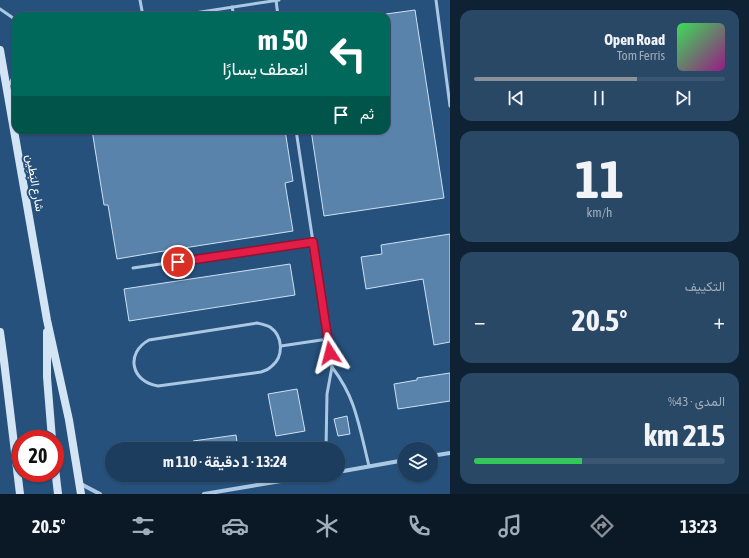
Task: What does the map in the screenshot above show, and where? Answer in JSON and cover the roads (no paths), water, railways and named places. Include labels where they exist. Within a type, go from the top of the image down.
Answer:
[{"type":"main road","name":"شارع البَطِين","points":[[0,50],[12,118]]},
{"type":"main road","name":"شارع البَطِين","points":[[15,134],[47,320],[70,420],[81,494]]},
{"type":"main road","name":"شارع البَطِين","points":[[47,320],[47,377],[51,430]]},
{"type":"main road","points":[[0,332],[20,494]]},
{"type":"main road","points":[[57,482],[58,494]]},
{"type":"street","points":[[438,455],[450,453]]},
{"type":"street","points":[[345,471],[398,461]]},
{"type":"street","points":[[204,494],[275,482]]},
{"type":"street","points":[[79,483],[100,494]]},
{"type":"lane","points":[[140,0],[142,12]]},
{"type":"lane","points":[[276,0],[278,12]]},
{"type":"lane","points":[[200,12],[279,0]]},
{"type":"lane","points":[[436,0],[450,106]]},
{"type":"lane","points":[[232,7],[233,12]]},
{"type":"lane","points":[[0,9],[12,17]]},
{"type":"lane","points":[[7,89],[12,80]]},
{"type":"lane","points":[[297,134],[332,367],[327,394],[326,442]]},
{"type":"lane","points":[[133,268],[313,242]]},
{"type":"lane","points":[[257,323],[271,328],[276,333],[281,346],[278,360],[274,366],[268,370],[158,386],[144,382],[135,370],[134,363],[138,349],[143,343],[149,340],[257,323]]},
{"type":"lane","points":[[281,346],[328,339]]},
{"type":"lane","points":[[332,367],[348,392],[369,466]]}]
